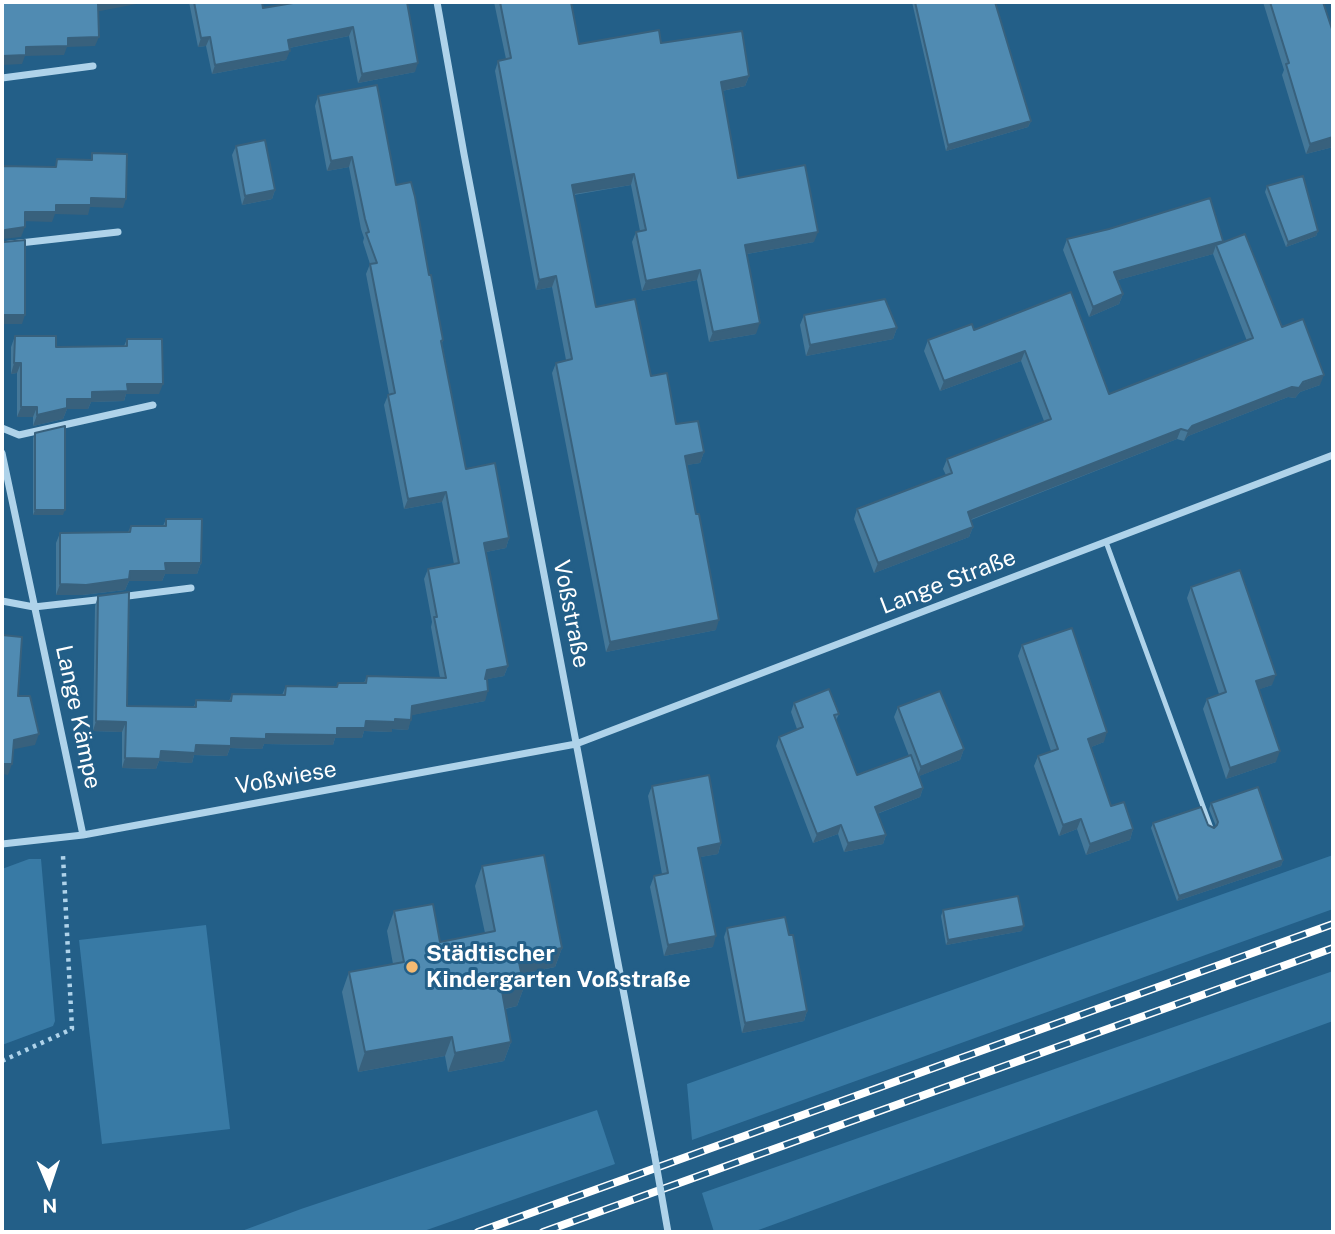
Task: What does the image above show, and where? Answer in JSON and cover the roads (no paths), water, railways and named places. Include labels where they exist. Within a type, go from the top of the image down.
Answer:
[{"type":"street","name":"Voßstraße","points":[[437,2],[668,1232]]},
{"type":"street","points":[[2,78],[93,66]]},
{"type":"street","points":[[2,245],[118,232]]},
{"type":"street","points":[[2,428],[19,435],[152,405]]},
{"type":"street","name":"Lange Kämpe","points":[[2,453],[83,835]]},
{"type":"street","name":"Lange Straße","points":[[576,744],[1333,455]]},
{"type":"street","points":[[2,601],[34,607],[191,588]]},
{"type":"street","name":"Voßwiese","points":[[2,844],[83,835],[576,744]]},
{"type":"lane","points":[[1106,542],[1211,828]]},
{"type":"railway","points":[[478,1232],[1333,924]]},
{"type":"railway","points":[[543,1232],[1333,948]]},
{"type":"place","name":"Städtischer Kindergarten Voßstraße","points":[[412,967]]}]
